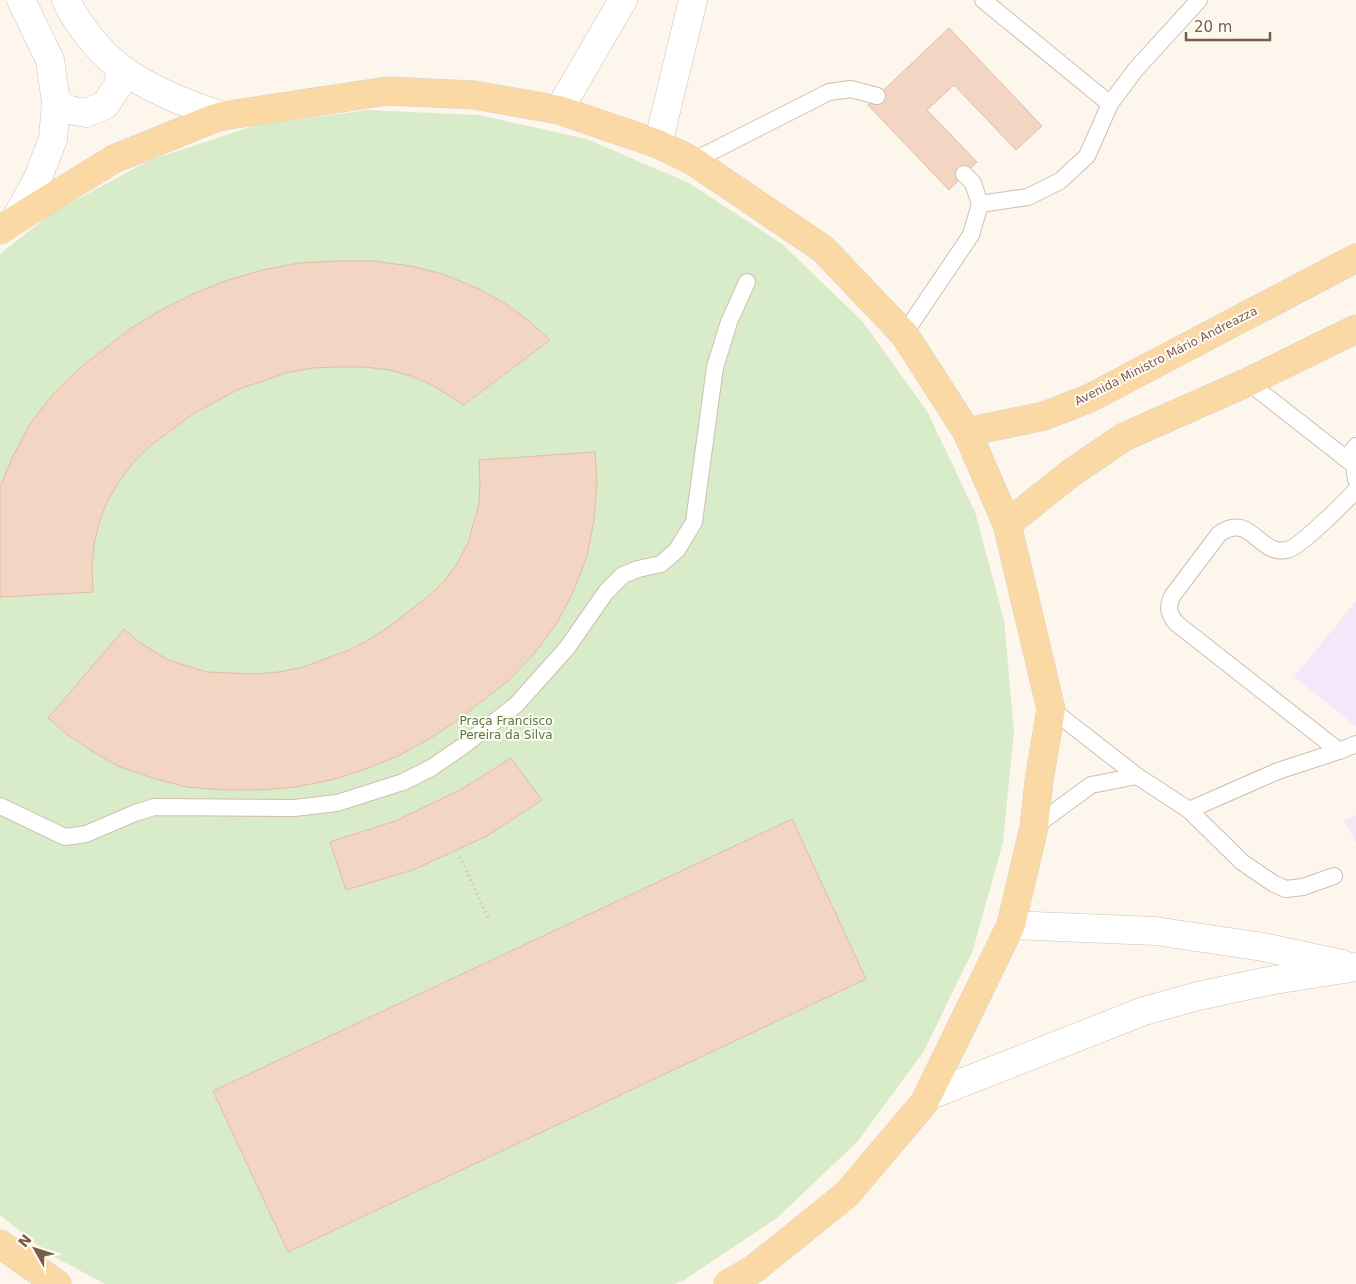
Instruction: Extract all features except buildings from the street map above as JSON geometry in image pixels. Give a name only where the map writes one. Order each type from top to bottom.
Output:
[{"type":"main road","points":[[7,225],[37,180],[54,139],[56,102],[50,60],[21,0]]},
{"type":"main road","points":[[66,0],[92,40],[122,69],[187,104],[223,116]]},
{"type":"main road","points":[[559,110],[623,0]]},
{"type":"main road","points":[[658,144],[693,0]]},
{"type":"main road","points":[[56,102],[69,110],[86,113],[105,105],[118,86],[122,69]]},
{"type":"main road","points":[[7,225],[114,158],[223,116],[387,91],[474,95],[559,110],[658,144],[693,161],[823,249],[904,334],[967,432],[1007,524],[1051,709],[1039,781],[1034,827],[1011,925],[928,1096],[847,1194],[750,1278],[728,1284]]},
{"type":"main road","name":"Avenida Ministro Mário Andreazza","points":[[967,432],[1044,416],[1090,398],[1356,258]]},
{"type":"main road","points":[[1007,524],[1071,473],[1124,437],[1248,382],[1356,329]]},
{"type":"main road","points":[[1011,925],[1155,931],[1263,947],[1356,967]]},
{"type":"main road","points":[[928,1096],[1144,1012],[1198,996],[1268,981],[1356,967]]},
{"type":"main road","points":[[0,1244],[57,1284]]},
{"type":"lane","points":[[983,0],[1110,104]]},
{"type":"lane","points":[[980,204],[1028,197],[1060,181],[1087,156],[1110,104],[1136,69],[1199,0]]},
{"type":"lane","points":[[693,161],[829,92],[851,89],[877,96]]},
{"type":"lane","points":[[904,334],[971,235],[980,204],[973,183],[964,174]]},
{"type":"lane","points":[[0,806],[65,837],[86,834],[154,807],[294,808],[337,804],[403,782],[432,768],[516,705],[567,648],[606,592],[623,575],[638,569],[661,564],[677,550],[694,522],[715,367],[729,322],[747,282]]},
{"type":"lane","points":[[1248,382],[1351,452],[1356,480]]},
{"type":"lane","points":[[1339,751],[1176,624],[1170,615],[1168,604],[1219,534],[1228,528],[1238,527],[1248,531],[1269,547],[1279,551],[1290,550],[1335,512],[1356,490]]},
{"type":"lane","points":[[1051,709],[1137,776],[1189,810],[1242,862],[1274,884],[1286,889],[1303,887],[1334,876]]},
{"type":"lane","points":[[1189,810],[1278,771],[1356,744]]},
{"type":"lane","points":[[1034,827],[1091,785],[1137,776]]},
{"type":"path","points":[[460,857],[488,917]]},
{"type":"shaded area","points":[[1356,601],[1356,726],[1294,677]]},
{"type":"shaded area","points":[[1356,815],[1356,843],[1344,821]]},
{"type":"green space","name":"Praça Francisco Pereira da Silva","points":[[367,110],[478,115],[587,139],[689,183],[782,244],[862,321],[927,411],[975,512],[1004,620],[1014,731],[1003,842],[973,950],[924,1051],[858,1141],[777,1218],[684,1280],[674,1284],[105,1284],[47,1253],[0,1215],[0,254],[52,213],[150,160],[257,125]]}]
